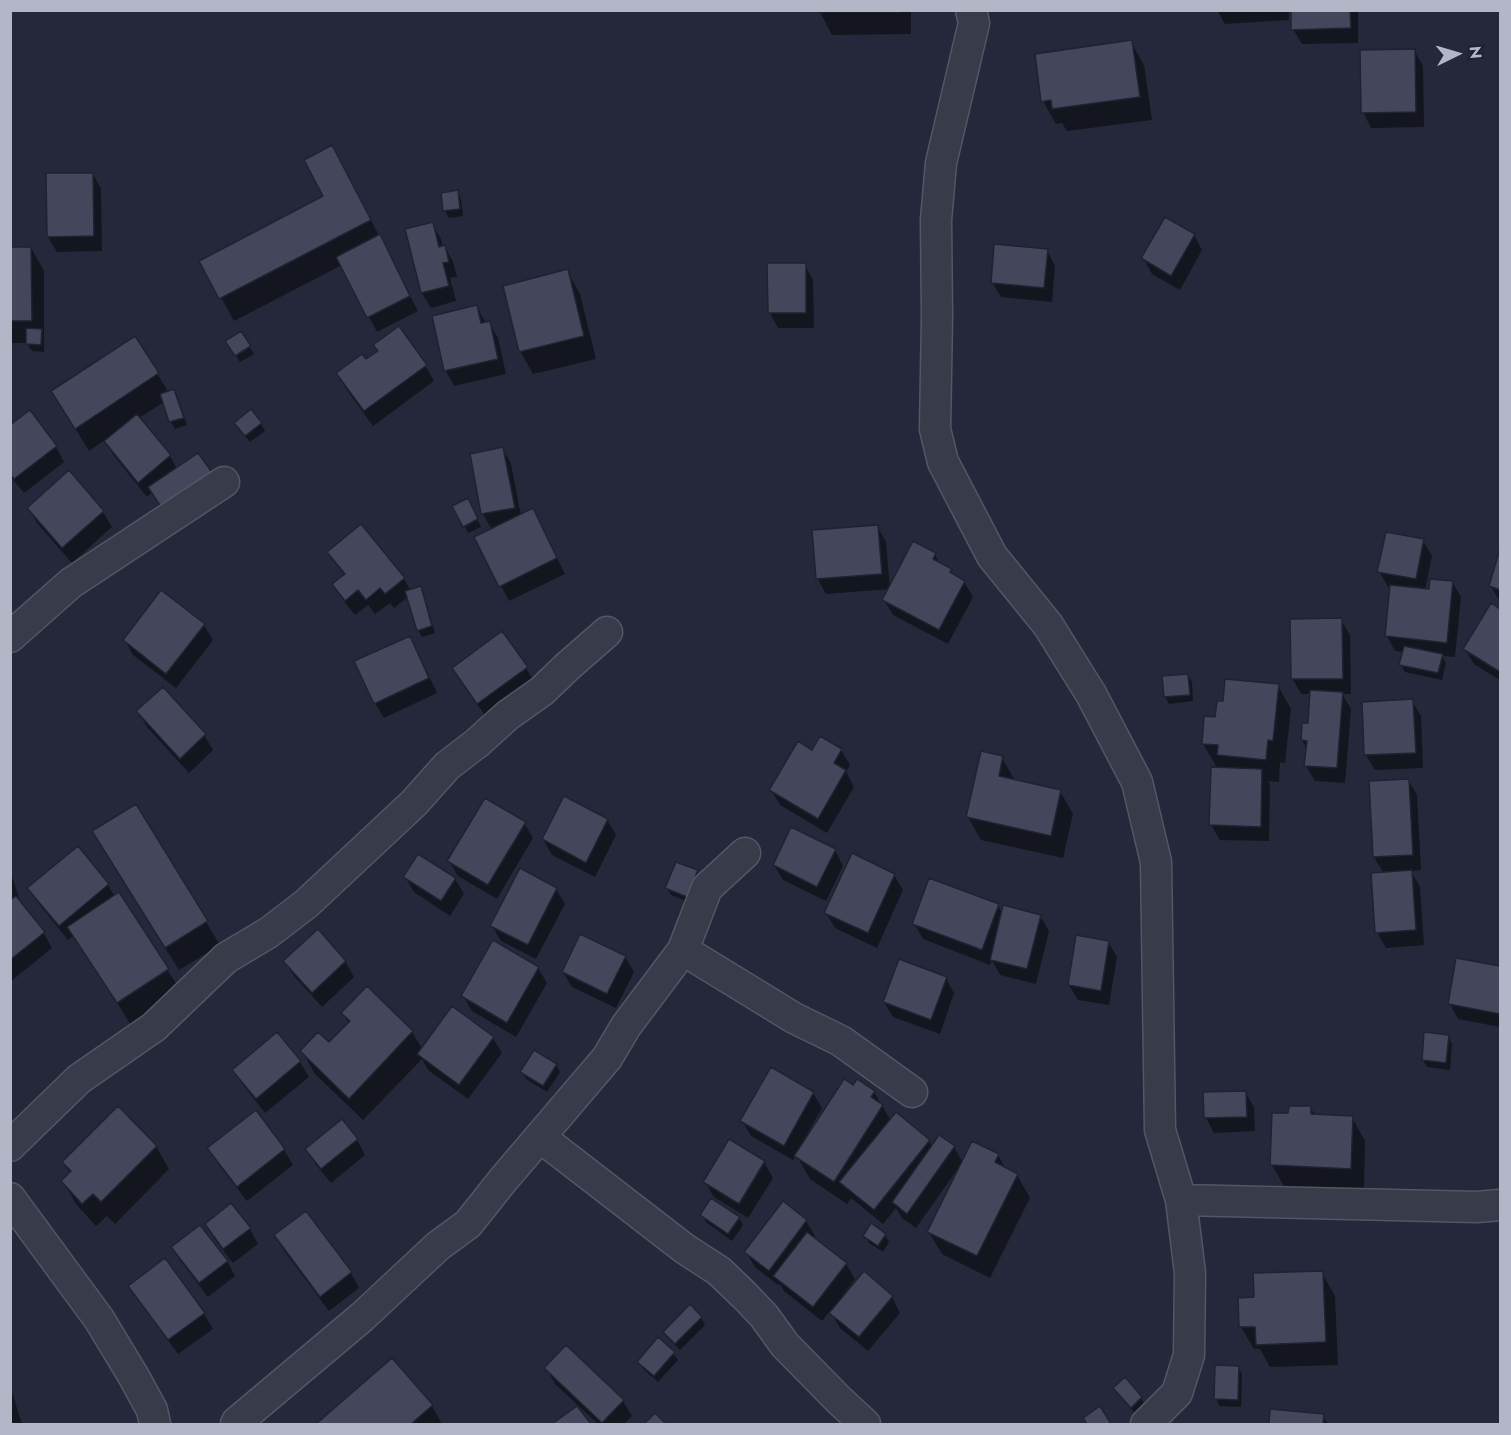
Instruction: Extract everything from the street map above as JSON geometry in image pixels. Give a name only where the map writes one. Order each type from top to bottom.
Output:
[{"type":"street","points":[[971,10],[974,23],[941,163],[937,209],[935,429],[943,462],[992,556],[1048,625],[1090,694],[1137,782],[1156,862],[1160,1130],[1181,1200],[1190,1274],[1189,1355],[1177,1393],[1146,1425]]},
{"type":"street","points":[[10,637],[71,583],[224,482]]},
{"type":"street","points":[[10,1146],[79,1079],[154,1027],[226,958],[268,933],[306,904],[414,803],[447,766],[508,715],[542,691],[607,632]]},
{"type":"street","points":[[236,1425],[362,1317],[438,1246],[468,1224],[607,1058],[626,1026],[683,950],[706,888],[745,853]]},
{"type":"street","points":[[683,950],[795,1018],[841,1041],[912,1092]]},
{"type":"street","points":[[540,1137],[685,1249],[719,1271],[764,1316],[785,1345],[865,1425]]},
{"type":"street","points":[[10,1198],[99,1319],[152,1410],[155,1425]]},
{"type":"street","points":[[1181,1200],[1477,1207],[1500,1205]]},
{"type":"building","points":[[817,10],[899,10],[899,12],[817,12]]},
{"type":"building","points":[[1291,10],[1350,10],[1351,28],[1291,30]]},
{"type":"building","points":[[1132,40],[1140,97],[1052,109],[1051,100],[1041,102],[1035,54]]},
{"type":"building","points":[[1415,49],[1416,112],[1361,113],[1360,50]]},
{"type":"building","points":[[332,145],[371,220],[219,299],[199,261],[323,196],[304,160]]},
{"type":"building","points":[[46,173],[93,173],[94,236],[47,237]]},
{"type":"building","points":[[458,190],[460,209],[443,211],[441,193]]},
{"type":"building","points":[[1165,217],[1195,234],[1171,276],[1141,258]]},
{"type":"building","points":[[433,222],[439,247],[445,245],[449,262],[443,263],[449,286],[421,293],[405,229]]},
{"type":"building","points":[[380,234],[410,296],[367,318],[336,257]]},
{"type":"building","points":[[994,244],[1048,249],[1044,288],[991,283]]},
{"type":"building","points":[[10,247],[31,247],[32,321],[10,321]]},
{"type":"building","points":[[767,263],[806,263],[806,313],[768,313]]},
{"type":"building","points":[[568,269],[584,336],[519,352],[503,286]]},
{"type":"building","points":[[477,305],[481,323],[490,321],[498,359],[444,371],[432,316]]},
{"type":"building","points":[[399,326],[427,365],[364,411],[336,373],[362,354],[366,359],[378,351],[373,345]]},
{"type":"building","points":[[26,328],[42,329],[41,345],[26,344]]},
{"type":"building","points":[[241,331],[251,346],[235,356],[225,341]]},
{"type":"building","points":[[135,336],[159,373],[75,429],[51,391]]},
{"type":"building","points":[[174,389],[184,418],[169,422],[160,394]]},
{"type":"building","points":[[251,409],[262,423],[245,436],[234,423]]},
{"type":"building","points":[[30,410],[57,446],[14,479],[10,474],[10,425]]},
{"type":"building","points":[[137,414],[171,455],[138,483],[104,441]]},
{"type":"building","points":[[503,447],[515,508],[481,514],[470,454]]},
{"type":"building","points":[[198,453],[214,475],[163,510],[148,487]]},
{"type":"building","points":[[69,470],[104,511],[62,548],[27,508]]},
{"type":"building","points":[[468,498],[478,519],[463,527],[452,506]]},
{"type":"building","points":[[533,508],[557,558],[499,587],[474,537]]},
{"type":"building","points":[[361,524],[405,578],[385,594],[380,588],[366,600],[358,590],[345,601],[332,584],[345,574],[327,552]]},
{"type":"building","points":[[878,525],[882,574],[816,579],[812,530]]},
{"type":"building","points":[[1386,532],[1424,539],[1416,579],[1377,572]]},
{"type":"building","points":[[913,541],[936,553],[933,559],[952,569],[950,572],[965,581],[939,630],[882,600]]},
{"type":"building","points":[[1500,549],[1500,590],[1489,586]]},
{"type":"building","points":[[1430,579],[1453,581],[1447,643],[1385,636],[1390,585],[1429,589]]},
{"type":"building","points":[[421,586],[432,626],[417,631],[405,591]]},
{"type":"building","points":[[161,590],[205,624],[166,674],[123,640]]},
{"type":"building","points":[[1491,603],[1500,609],[1500,672],[1463,649]]},
{"type":"building","points":[[1342,618],[1343,679],[1291,679],[1290,619]]},
{"type":"building","points":[[502,631],[528,667],[477,704],[452,668]]},
{"type":"building","points":[[410,636],[429,678],[374,704],[354,661]]},
{"type":"building","points":[[1404,646],[1443,654],[1438,673],[1399,665]]},
{"type":"building","points":[[1188,674],[1190,695],[1164,697],[1162,676]]},
{"type":"building","points":[[1225,679],[1279,684],[1273,741],[1268,740],[1266,760],[1217,755],[1218,745],[1202,744],[1204,716],[1215,717],[1217,701],[1223,701]]},
{"type":"building","points":[[163,687],[206,734],[180,759],[136,711]]},
{"type":"building","points":[[1310,690],[1343,692],[1337,768],[1304,766],[1307,741],[1301,740],[1302,723],[1308,723]]},
{"type":"building","points":[[1413,699],[1416,753],[1364,755],[1362,702]]},
{"type":"building","points":[[820,736],[842,749],[834,763],[846,770],[818,819],[769,790],[798,741],[812,750]]},
{"type":"building","points":[[981,751],[1003,756],[999,776],[1061,790],[1051,836],[966,817]]},
{"type":"building","points":[[1211,767],[1262,769],[1261,827],[1209,825]]},
{"type":"building","points":[[1409,779],[1413,855],[1373,857],[1369,781]]},
{"type":"building","points":[[564,796],[608,819],[586,863],[542,839]]},
{"type":"building","points":[[485,798],[526,822],[488,885],[447,861]]},
{"type":"building","points":[[136,804],[208,921],[165,948],[92,831]]},
{"type":"building","points":[[791,827],[836,849],[817,887],[773,865]]},
{"type":"building","points":[[78,846],[109,884],[59,926],[27,888]]},
{"type":"building","points":[[852,853],[895,874],[868,933],[824,913]]},
{"type":"building","points":[[418,854],[456,878],[441,901],[403,877]]},
{"type":"building","points":[[676,862],[698,870],[687,897],[665,888]]},
{"type":"building","points":[[520,868],[557,888],[528,945],[490,926]]},
{"type":"building","points":[[1412,870],[1416,930],[1375,933],[1371,873]]},
{"type":"building","points":[[929,878],[999,904],[982,950],[912,924]]},
{"type":"building","points":[[119,892],[169,969],[117,1003],[67,927]]},
{"type":"building","points":[[16,896],[45,932],[10,960],[10,900]]},
{"type":"building","points":[[1003,905],[1041,915],[1027,969],[990,960]]},
{"type":"building","points":[[318,929],[346,961],[312,993],[283,961]]},
{"type":"building","points":[[580,934],[626,956],[607,994],[562,972]]},
{"type":"building","points":[[1076,935],[1109,941],[1101,991],[1068,985]]},
{"type":"building","points":[[493,940],[539,967],[507,1023],[461,996]]},
{"type":"building","points":[[1456,958],[1500,966],[1500,1014],[1448,1004]]},
{"type":"building","points":[[899,959],[947,977],[931,1020],[883,1002]]},
{"type":"building","points":[[367,986],[413,1031],[349,1099],[300,1051],[318,1032],[329,1042],[350,1021],[341,1013]]},
{"type":"building","points":[[452,1006],[494,1037],[459,1085],[417,1054]]},
{"type":"building","points":[[277,1032],[301,1061],[256,1099],[232,1070]]},
{"type":"building","points":[[1424,1032],[1449,1035],[1446,1063],[1422,1060]]},
{"type":"building","points":[[534,1050],[557,1064],[543,1086],[520,1072]]},
{"type":"building","points":[[771,1067],[814,1092],[784,1146],[740,1121]]},
{"type":"building","points":[[844,1079],[853,1085],[857,1079],[875,1091],[871,1097],[883,1105],[834,1182],[794,1156]]},
{"type":"building","points":[[1246,1091],[1247,1117],[1204,1118],[1203,1092]]},
{"type":"building","points":[[118,1106],[157,1146],[101,1202],[93,1194],[82,1204],[61,1181],[71,1171],[62,1162]]},
{"type":"building","points":[[1289,1106],[1311,1106],[1311,1114],[1353,1116],[1351,1169],[1270,1165],[1272,1113],[1288,1113]]},
{"type":"building","points":[[256,1110],[285,1149],[237,1187],[207,1148]]},
{"type":"building","points":[[896,1112],[930,1140],[874,1210],[839,1182]]},
{"type":"building","points":[[342,1119],[358,1139],[321,1169],[305,1149]]},
{"type":"building","points":[[939,1135],[955,1146],[907,1214],[892,1202]]},
{"type":"building","points":[[729,1139],[765,1161],[739,1204],[703,1182]]},
{"type":"building","points":[[972,1141],[999,1154],[995,1162],[1018,1174],[977,1256],[927,1232]]},
{"type":"building","points":[[711,1198],[740,1217],[728,1234],[700,1215]]},
{"type":"building","points":[[783,1201],[807,1220],[769,1271],[744,1252]]},
{"type":"building","points":[[231,1203],[251,1228],[223,1249],[205,1224]]},
{"type":"building","points":[[306,1211],[352,1272],[320,1297],[274,1235]]},
{"type":"building","points":[[871,1223],[886,1234],[878,1246],[863,1236]]},
{"type":"building","points":[[200,1225],[228,1261],[199,1283],[171,1247]]},
{"type":"building","points":[[807,1232],[847,1263],[813,1307],[773,1276]]},
{"type":"building","points":[[165,1258],[205,1313],[168,1340],[128,1286]]},
{"type":"building","points":[[864,1271],[893,1296],[859,1337],[829,1313]]},
{"type":"building","points":[[1323,1271],[1326,1342],[1256,1345],[1255,1327],[1239,1327],[1238,1298],[1254,1297],[1253,1273]]},
{"type":"building","points":[[690,1304],[702,1317],[675,1344],[663,1332]]},
{"type":"building","points":[[658,1337],[675,1352],[654,1376],[637,1362]]},
{"type":"building","points":[[566,1345],[624,1400],[602,1423],[544,1368]]},
{"type":"building","points":[[392,1358],[433,1405],[411,1424],[316,1424]]},
{"type":"building","points":[[1215,1365],[1239,1366],[1238,1400],[1214,1399]]},
{"type":"building","points":[[1125,1377],[1142,1397],[1131,1408],[1113,1388]]},
{"type":"building","points":[[577,1406],[591,1424],[552,1424]]},
{"type":"building","points":[[1100,1406],[1111,1424],[1087,1424],[1083,1418]]},
{"type":"building","points":[[1270,1409],[1324,1414],[1323,1424],[1269,1424]]},
{"type":"building","points":[[655,1413],[666,1424],[644,1424]]}]
